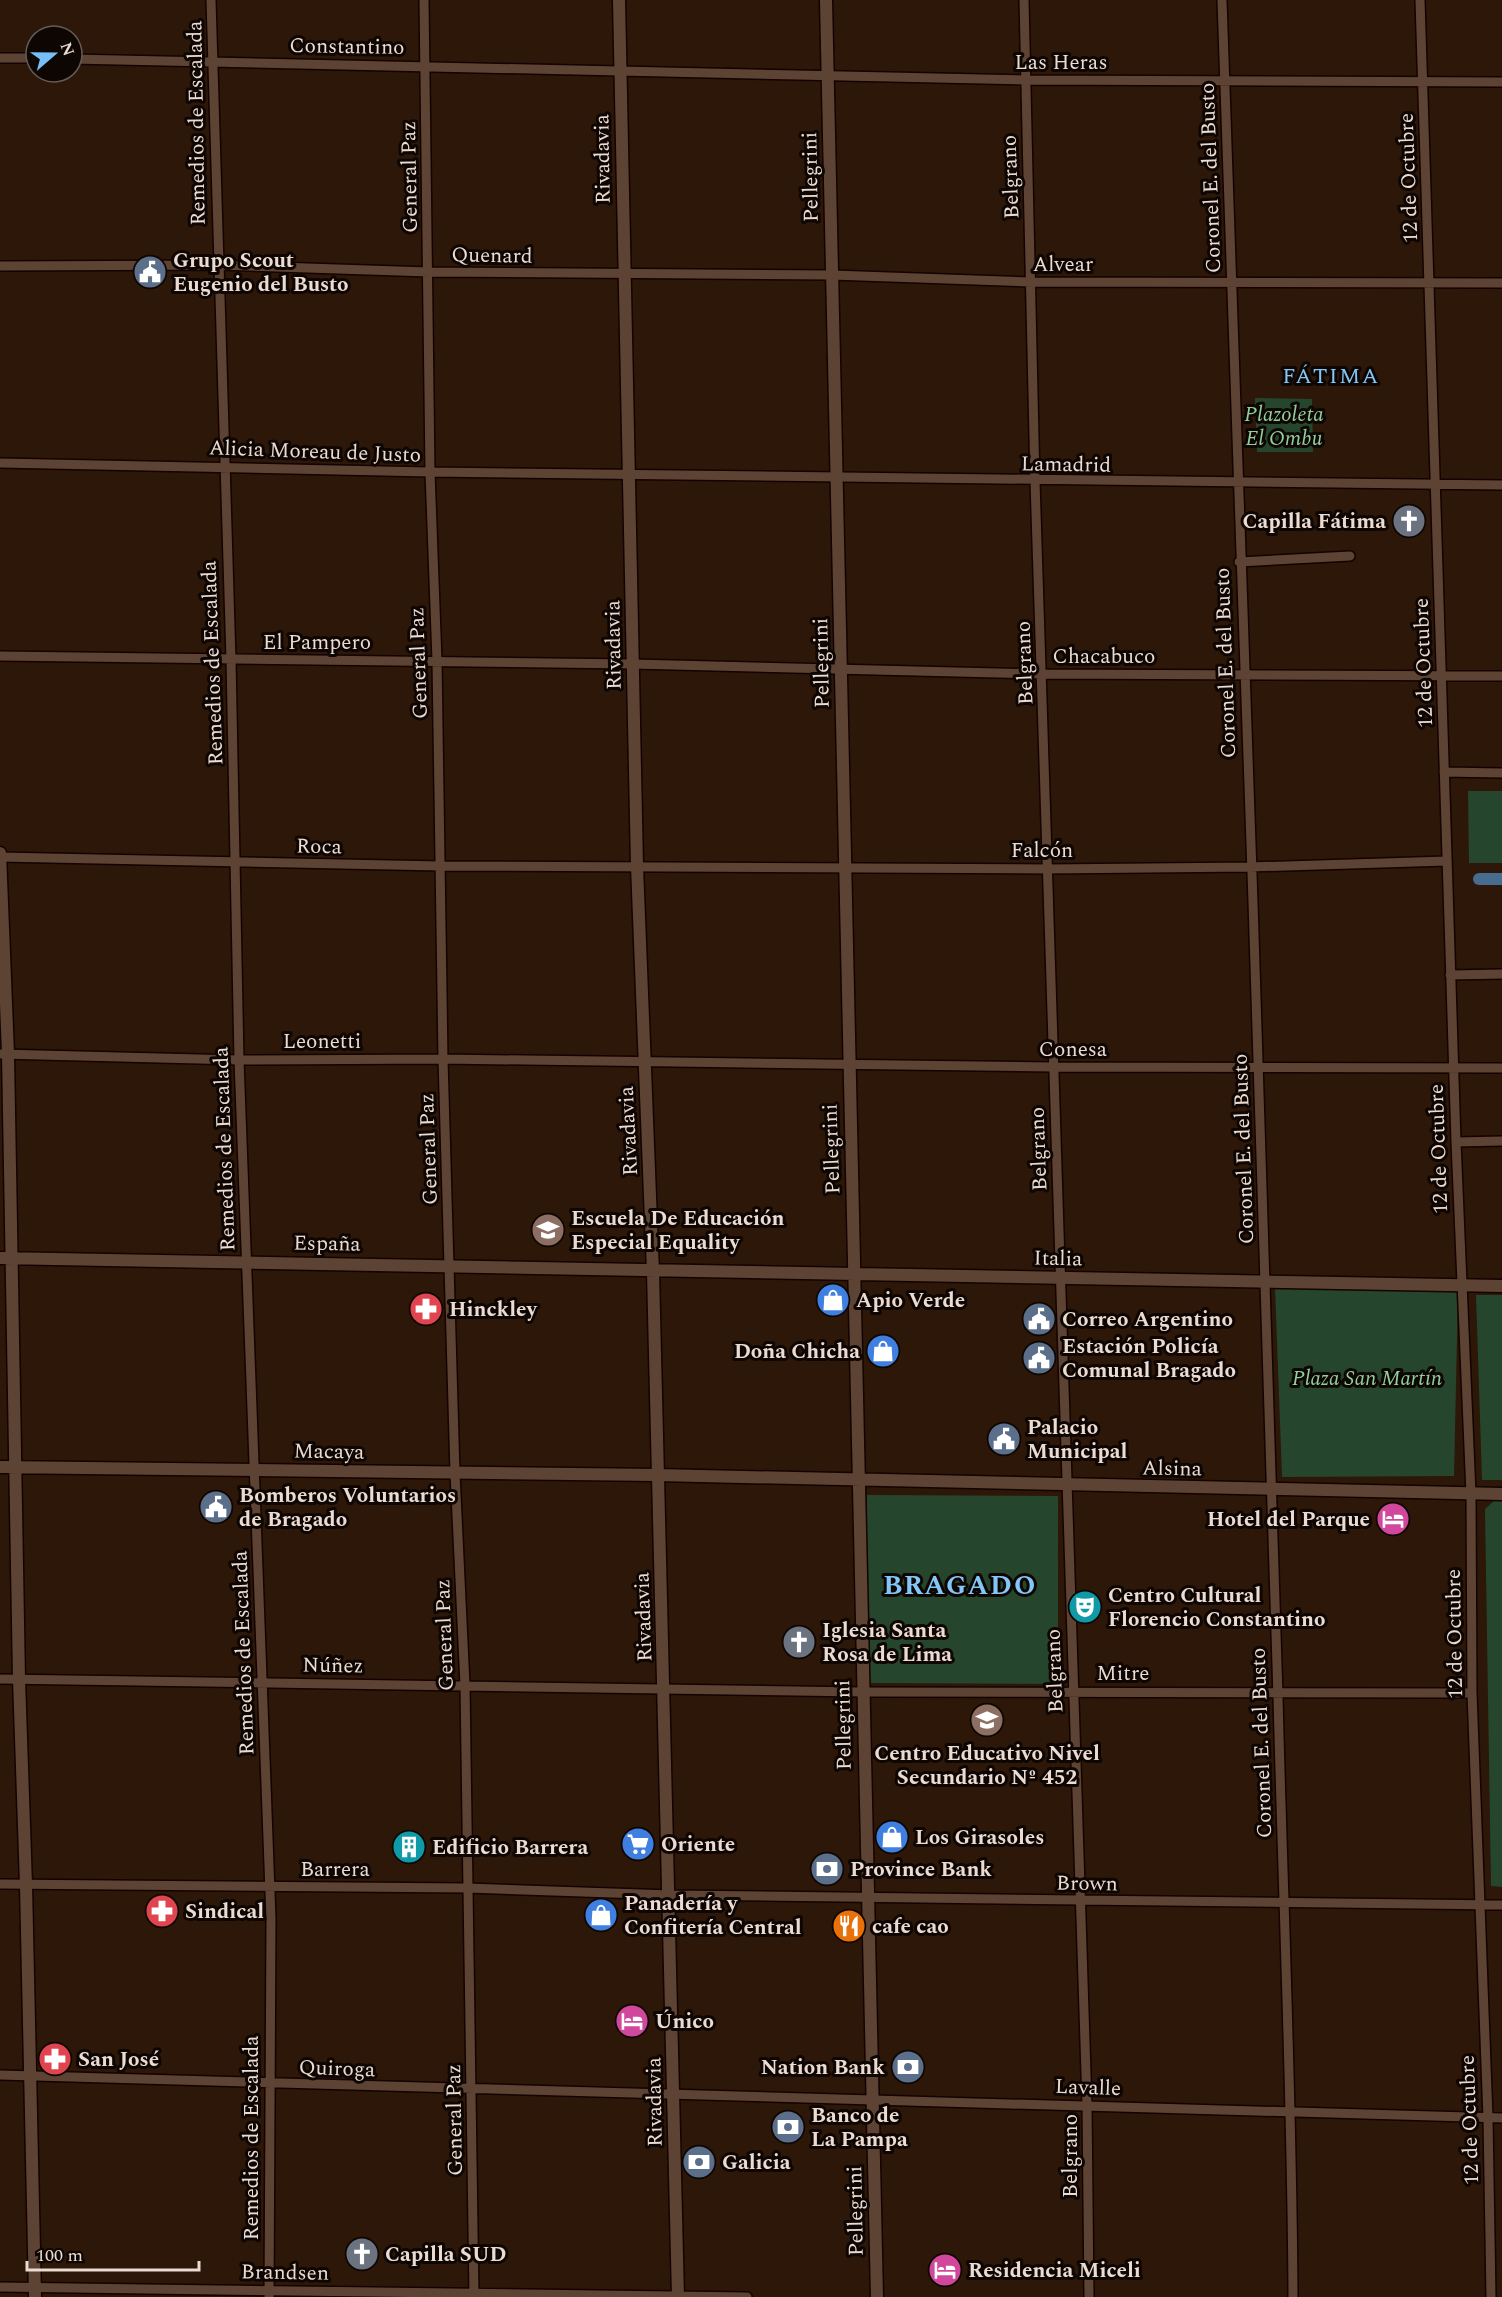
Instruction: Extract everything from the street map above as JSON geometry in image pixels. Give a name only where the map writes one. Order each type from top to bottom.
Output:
[{"type":"main road","name":"Rivadavia","points":[[618,0],[637,866],[654,1272],[678,2296]]},
{"type":"main road","name":"Pellegrini","points":[[826,0],[848,1065],[855,1275],[866,1897],[877,2297]]},
{"type":"main road","points":[[0,855],[6,1258],[16,1467],[19,1679],[35,2292]]},
{"type":"main road","name":"España","points":[[6,1258],[449,1265],[654,1272]]},
{"type":"main road","name":"Italia","points":[[654,1272],[1502,1286]]},
{"type":"main road","name":"Macaya","points":[[0,1467],[657,1475]]},
{"type":"main road","name":"Alsina","points":[[657,1475],[1502,1494]]},
{"type":"street","name":"Remedios de Escalada","points":[[211,0],[231,660],[239,1060],[270,1887],[269,2293]]},
{"type":"street","name":"General Paz","points":[[424,0],[430,472],[441,866],[443,1059],[454,1473],[465,1684],[474,2295]]},
{"type":"street","name":"Belgrano","points":[[1024,0],[1035,481],[1087,2105],[1089,2297]]},
{"type":"street","name":"Coronel E. del Busto","points":[[1222,0],[1232,282],[1236,484],[1273,1489],[1292,2111],[1293,2297]]},
{"type":"street","name":"12 de Octubre","points":[[1420,0],[1453,1068],[1471,1494],[1473,1693],[1488,2118],[1491,2297]]},
{"type":"street","points":[[0,58],[24,58]]},
{"type":"street","name":"Constantino","points":[[84,59],[620,72]]},
{"type":"street","name":"Las Heras","points":[[620,72],[1025,80],[1502,82]]},
{"type":"street","name":"Quenard","points":[[0,266],[218,265],[623,275]]},
{"type":"street","name":"Alvear","points":[[623,275],[832,275],[1031,282],[1502,283]]},
{"type":"street","name":"Alicia Moreau de Justo","points":[[0,463],[629,475]]},
{"type":"street","name":"Lamadrid","points":[[629,475],[837,476],[1236,484],[1502,485]]},
{"type":"street","points":[[1239,562],[1350,556]]},
{"type":"street","name":"El Pampero","points":[[0,656],[633,664]]},
{"type":"street","name":"Chacabuco","points":[[633,664],[1042,674],[1502,676]]},
{"type":"street","points":[[1444,772],[1502,773]]},
{"type":"street","name":"Roca","points":[[0,855],[235,863],[637,866]]},
{"type":"street","name":"Falcón","points":[[637,866],[1048,869],[1250,867],[1447,861]]},
{"type":"street","points":[[1450,975],[1502,974]]},
{"type":"street","name":"Leonetti","points":[[4,1054],[239,1060],[443,1059],[644,1062]]},
{"type":"street","name":"Conesa","points":[[644,1062],[1053,1067],[1502,1068]]},
{"type":"street","points":[[1456,1142],[1502,1141]]},
{"type":"street","name":"Núñez","points":[[0,1679],[465,1684],[664,1689]]},
{"type":"street","name":"Mitre","points":[[664,1689],[862,1692],[1073,1690],[1473,1693]]},
{"type":"street","name":"Barrera","points":[[0,1884],[467,1888],[670,1895]]},
{"type":"street","name":"Brown","points":[[670,1895],[1502,1905]]},
{"type":"street","name":"Quiroga","points":[[0,2075],[674,2096]]},
{"type":"street","name":"Lavalle","points":[[674,2096],[872,2098],[1502,2118]]},
{"type":"street","name":"Brandsen","points":[[0,2287],[35,2292],[747,2297]]},
{"type":"green space","name":"Plazoleta El Ombu","points":[[1255,398],[1312,399],[1313,452],[1257,452]]},
{"type":"green space","points":[[1468,791],[1502,791],[1502,863],[1469,863]]},
{"type":"green space","name":"Plaza San Martín","points":[[1275,1287],[1458,1291],[1454,1476],[1282,1477]]},
{"type":"green space","points":[[1476,1295],[1502,1295],[1502,1480],[1482,1480]]},
{"type":"green space","points":[[867,1495],[1058,1496],[1058,1684],[867,1683]]},
{"type":"green space","points":[[1496,1499],[1502,1499],[1502,1887],[1491,1886],[1485,1509]]},
{"type":"waterway","points":[[1479,879],[1502,879]]},
{"type":"place","name":"Grupo Scout Eugenio del Busto","points":[[150,272]]},
{"type":"place","name":"Capilla Fátima","points":[[1409,521]]},
{"type":"place","name":"Escuela De Educación Especial Equality","points":[[548,1230]]},
{"type":"place","name":"Apio Verde","points":[[833,1300]]},
{"type":"place","name":"Hinckley","points":[[426,1309]]},
{"type":"place","name":"Correo Argentino","points":[[1039,1319]]},
{"type":"place","name":"Doña Chicha","points":[[883,1351]]},
{"type":"place","name":"Estación Policía Comunal Bragado","points":[[1039,1358]]},
{"type":"place","name":"Palacio Municipal","points":[[1004,1439]]},
{"type":"place","name":"Bomberos Voluntarios de Bragado","points":[[216,1507]]},
{"type":"place","name":"Hotel del Parque","points":[[1393,1519]]},
{"type":"place","name":"Centro Cultural Florencio Constantino","points":[[1085,1607]]},
{"type":"place","name":"Iglesia Santa Rosa de Lima","points":[[799,1642]]},
{"type":"place","name":"Centro Educativo Nivel Secundario Nº 452","points":[[987,1720]]},
{"type":"place","name":"Los Girasoles","points":[[892,1837]]},
{"type":"place","name":"Oriente","points":[[638,1844]]},
{"type":"place","name":"Edificio Barrera","points":[[409,1847]]},
{"type":"place","name":"Province Bank","points":[[827,1869]]},
{"type":"place","name":"Sindical","points":[[162,1911]]},
{"type":"place","name":"Panadería y Confitería Central","points":[[601,1915]]},
{"type":"place","name":"cafe cao","points":[[849,1926]]},
{"type":"place","name":"Único","points":[[632,2021]]},
{"type":"place","name":"San José","points":[[55,2059]]},
{"type":"place","name":"Nation Bank","points":[[908,2067]]},
{"type":"place","name":"Banco de La Pampa","points":[[788,2127]]},
{"type":"place","name":"Galicia","points":[[699,2162]]},
{"type":"place","name":"Capilla SUD","points":[[362,2254]]},
{"type":"place","name":"Residencia Miceli","points":[[945,2270]]},
{"type":"district","name":"FÁTIMA","points":[[1331,375]]},
{"type":"district","name":"BRAGADO","points":[[960,1585]]}]
